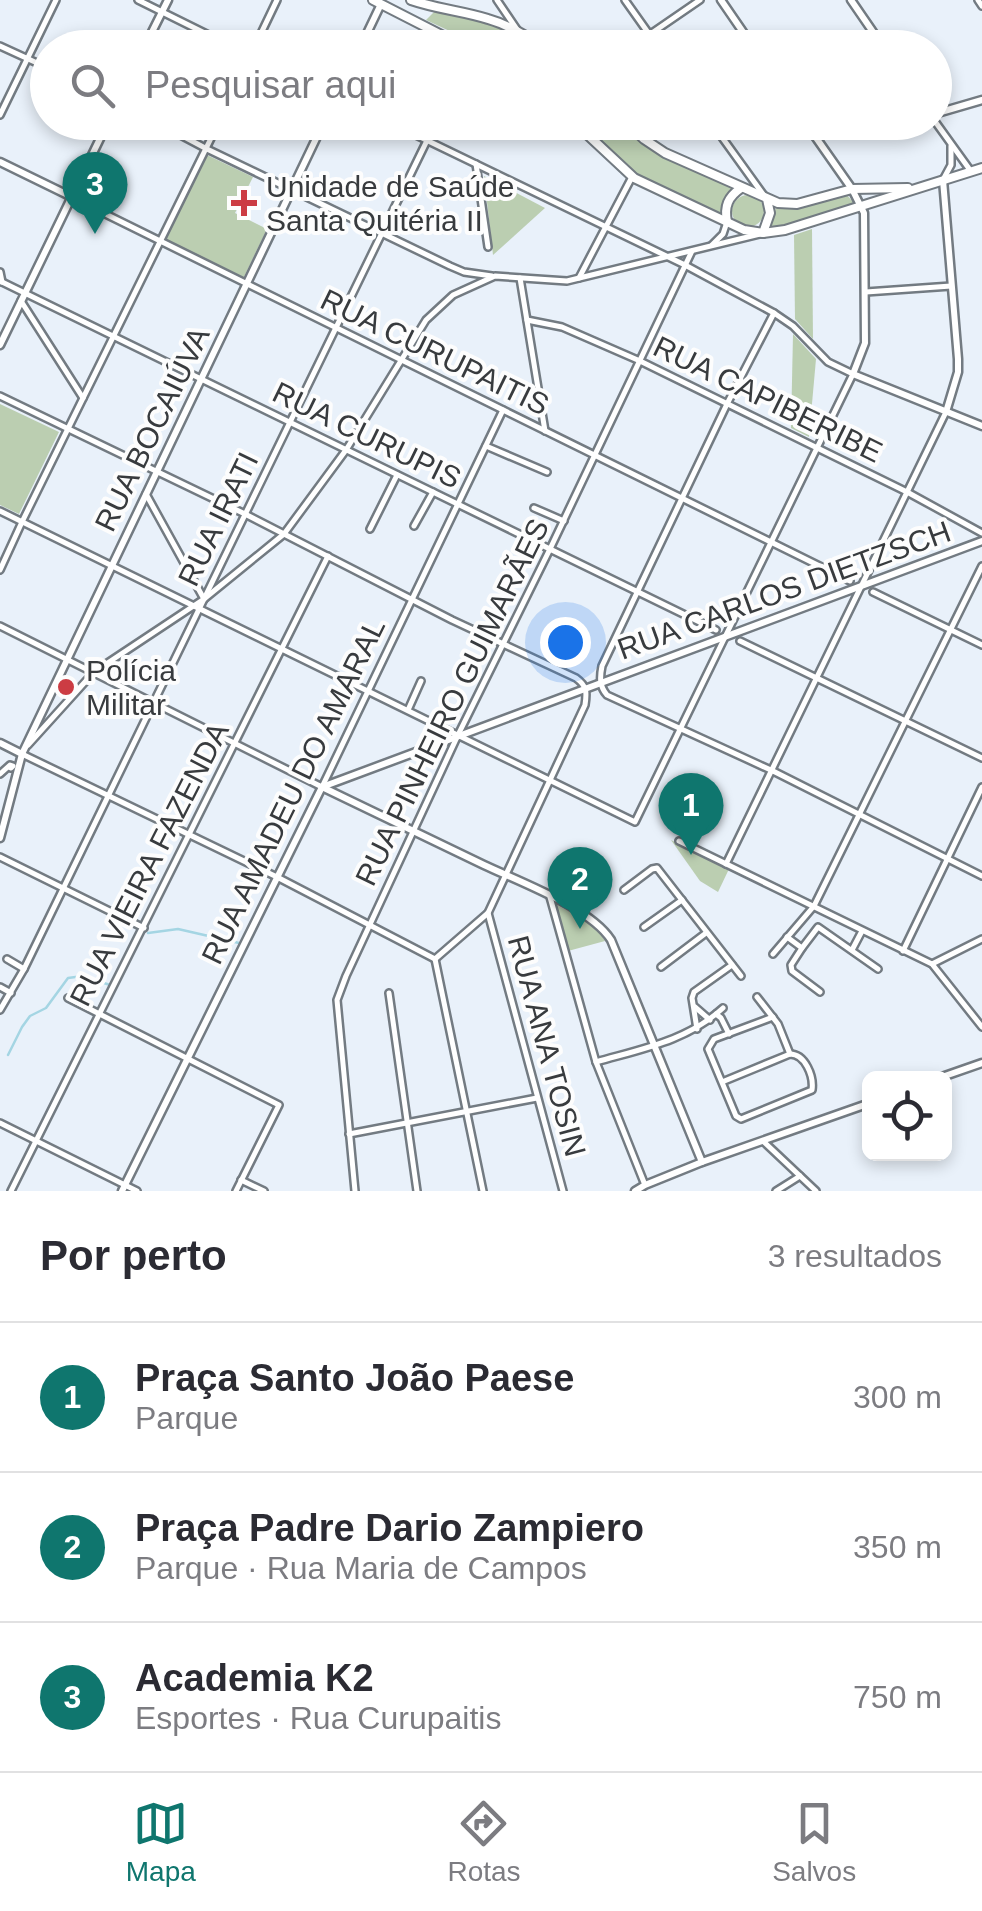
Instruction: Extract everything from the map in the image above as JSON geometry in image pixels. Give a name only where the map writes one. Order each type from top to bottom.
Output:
[{"type":"main road","points":[[411,0],[431,12]]},
{"type":"main road","points":[[377,2],[411,19],[431,12]]},
{"type":"main road","points":[[411,19],[431,12],[485,18],[515,30]]},
{"type":"main road","points":[[593,140],[632,176],[744,230],[763,233],[785,230],[982,168]]},
{"type":"main road","points":[[646,140],[778,203],[797,204],[852,189],[916,188]]},
{"type":"main road","points":[[727,222],[726,204],[741,188]]},
{"type":"main road","points":[[763,233],[770,213],[767,199]]},
{"type":"street","points":[[42,30],[56,0]]},
{"type":"street","points":[[138,0],[199,30]]},
{"type":"street","points":[[153,30],[168,0]]},
{"type":"street","points":[[263,30],[277,0]]},
{"type":"street","points":[[497,0],[517,30]]},
{"type":"street","points":[[625,0],[647,30]]},
{"type":"street","points":[[656,30],[700,0]]},
{"type":"street","points":[[722,0],[742,30]]},
{"type":"street","points":[[851,0],[872,30]]},
{"type":"street","points":[[367,30],[377,2]]},
{"type":"street","points":[[0,46],[28,58]]},
{"type":"street","points":[[0,114],[30,54]]},
{"type":"street","points":[[952,111],[982,100]]},
{"type":"street","points":[[0,344],[99,140]]},
{"type":"street","points":[[189,140],[464,272],[567,281],[763,233]]},
{"type":"street","points":[[0,570],[210,140]]},
{"type":"street","name":"RUA BOCAIÚVA","points":[[0,838],[23,752],[316,140]]},
{"type":"street","points":[[723,140],[767,199]]},
{"type":"street","points":[[0,511],[634,822],[818,448],[865,343],[864,213],[818,140]]},
{"type":"street","points":[[949,140],[971,172]]},
{"type":"street","points":[[427,141],[668,257],[774,313],[793,326],[828,362],[982,426]]},
{"type":"street","name":"RUA IRATI","points":[[0,1010],[24,969],[196,607],[204,599],[427,141]]},
{"type":"street","points":[[726,864],[946,412],[958,372],[943,180],[950,165],[951,143]]},
{"type":"street","name":"RUA CURUPAITIS","points":[[0,162],[850,582]]},
{"type":"street","points":[[476,164],[488,247]]},
{"type":"street","points":[[741,188],[746,179],[744,170]]},
{"type":"street","points":[[578,278],[632,176]]},
{"type":"street","points":[[709,246],[723,234],[727,222]]},
{"type":"street","name":"RUA PINHEIRO GUIMARÃES","points":[[355,1191],[337,1000],[458,735],[692,252]]},
{"type":"street","points":[[0,272],[1,282]]},
{"type":"street","points":[[146,494],[204,599],[284,534],[346,450],[400,360],[439,305],[453,294],[495,276]]},
{"type":"street","points":[[520,278],[545,431]]},
{"type":"street","name":"RUA CURUPIS","points":[[1,282],[23,298],[114,336],[716,630]]},
{"type":"street","points":[[866,292],[950,286]]},
{"type":"street","points":[[23,298],[83,398]]},
{"type":"street","points":[[774,313],[602,666],[600,682],[606,695],[773,770],[982,876]]},
{"type":"street","name":"RUA CAPIBERIBE","points":[[527,320],[562,327],[640,361],[907,492],[982,534]]},
{"type":"street","points":[[0,396],[576,678],[586,688],[585,705],[488,913],[434,959]]},
{"type":"street","name":"RUA AMADEU DO AMARAL","points":[[123,1188],[504,410]]},
{"type":"street","points":[[486,446],[547,472]]},
{"type":"street","points":[[370,530],[397,474]]},
{"type":"street","points":[[414,526],[433,492]]},
{"type":"street","points":[[534,508],[564,521]]},
{"type":"street","name":"RUA CARLOS DIETZSCH","points":[[322,787],[982,541]]},
{"type":"street","name":"RUA VIEIRA FAZENDA","points":[[11,1191],[328,556]]},
{"type":"street","points":[[772,954],[814,906],[982,566]]},
{"type":"street","points":[[873,592],[982,645]]},
{"type":"street","points":[[23,752],[94,672],[196,607]]},
{"type":"street","points":[[0,626],[594,921],[605,931],[702,1162]]},
{"type":"street","points":[[740,641],[982,758]]},
{"type":"street","points":[[408,710],[421,681]]},
{"type":"street","points":[[0,743],[276,877],[434,959],[484,1191]]},
{"type":"street","points":[[0,774],[9,766]]},
{"type":"street","points":[[903,950],[982,788]]},
{"type":"street","points":[[679,841],[932,964],[982,1027]]},
{"type":"street","points":[[0,857],[144,928]]},
{"type":"street","points":[[624,890],[657,868],[741,976]]},
{"type":"street","points":[[550,897],[596,1062],[645,1184]]},
{"type":"street","points":[[644,927],[682,900]]},
{"type":"street","name":"RUA ANA TOSIN","points":[[488,913],[563,1191]]},
{"type":"street","points":[[820,992],[792,971],[791,965],[818,927],[878,968]]},
{"type":"street","points":[[852,950],[862,930]]},
{"type":"street","points":[[660,967],[707,932]]},
{"type":"street","points":[[787,937],[802,948]]},
{"type":"street","points":[[932,964],[982,939]]},
{"type":"street","points":[[7,960],[24,969]]},
{"type":"street","points":[[696,1028],[694,992],[732,964]]},
{"type":"street","points":[[0,986],[11,994]]},
{"type":"street","points":[[390,993],[417,1191]]},
{"type":"street","points":[[68,998],[279,1105],[236,1191]]},
{"type":"street","points":[[757,998],[782,1030],[790,1054]]},
{"type":"street","points":[[695,1007],[710,1020]]},
{"type":"street","points":[[596,1062],[678,1038],[723,1008]]},
{"type":"street","points":[[716,1014],[730,1034]]},
{"type":"street","points":[[722,1082],[790,1054],[802,1056],[813,1082],[812,1090],[741,1119],[736,1116],[708,1049],[714,1039],[773,1018]]},
{"type":"street","points":[[952,1074],[982,1064]]},
{"type":"street","points":[[350,1134],[537,1098]]},
{"type":"street","points":[[635,1191],[702,1162],[862,1106]]},
{"type":"street","points":[[0,1123],[123,1188],[137,1191]]},
{"type":"street","points":[[763,1141],[816,1191]]},
{"type":"street","points":[[776,1191],[800,1176]]},
{"type":"street","points":[[242,1180],[264,1191]]},
{"type":"green space","points":[[435,11],[508,30],[447,30],[426,20]]},
{"type":"green space","points":[[596,140],[642,140],[734,189],[725,201],[723,216],[637,177]]},
{"type":"green space","points":[[207,155],[253,177],[235,213],[267,229],[243,279],[165,241]]},
{"type":"green space","points":[[484,176],[545,208],[493,255]]},
{"type":"green space","points":[[748,195],[760,199],[764,211],[760,223],[748,227],[736,223],[732,211],[736,199]]},
{"type":"green space","points":[[847,195],[853,202],[851,206],[771,228],[776,207],[792,208]]},
{"type":"green space","points":[[812,229],[813,339],[795,319],[794,235]]},
{"type":"green space","points":[[793,334],[816,359],[809,437],[791,428]]},
{"type":"green space","points":[[0,404],[59,432],[19,514],[0,505]]},
{"type":"green space","points":[[671,840],[729,869],[718,892],[700,881]]},
{"type":"green space","points":[[555,904],[590,924],[605,941],[568,951]]},
{"type":"waterway","points":[[148,933],[178,929],[239,943]]},
{"type":"waterway","points":[[8,1055],[30,1016],[46,1008],[68,978],[83,976],[110,985]]},
{"type":"place","name":"Unidade de Saúde Santa Quitéria II","points":[[244,203]]},
{"type":"place","name":"Academia K2","points":[[95,234]]},
{"type":"place","name":"Polícia Militar","points":[[66,687]]},
{"type":"place","name":"Praça Santo João Paese","points":[[691,855]]},
{"type":"place","name":"Praça Padre Dario Zampiero","points":[[580,929]]}]
